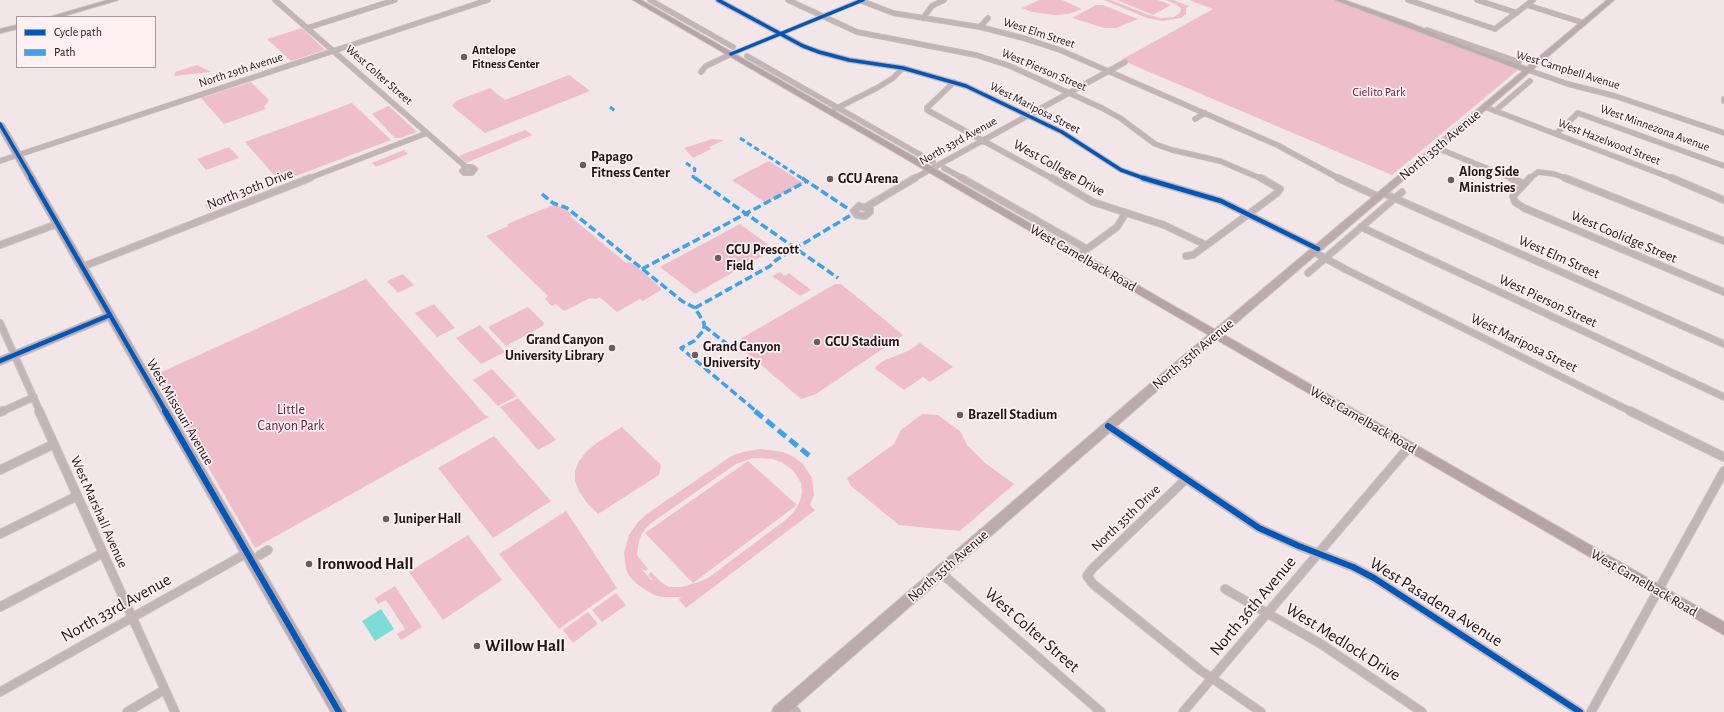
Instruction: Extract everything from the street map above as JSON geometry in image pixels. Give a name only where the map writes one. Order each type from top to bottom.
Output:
[{"type":"main road","name":"West Camelback Road","points":[[636,0],[732,51],[834,110],[878,139],[932,166],[1083,252],[1215,335],[1724,629]]},
{"type":"main road","points":[[732,51],[781,34],[861,0]]},
{"type":"main road","name":"West Campbell Avenue","points":[[1338,0],[1408,24],[1467,48],[1528,70]]},
{"type":"main road","name":"North 35th Avenue","points":[[788,709],[941,572],[1108,426],[1611,0]]},
{"type":"main road","points":[[57,16],[110,1]]},
{"type":"main road","points":[[0,31],[16,27]]},
{"type":"main road","name":"West Missouri Avenue","points":[[0,124],[339,712]]},
{"type":"main road","points":[[0,361],[14,353],[109,313]]},
{"type":"main road","points":[[0,356],[14,353]]},
{"type":"street","name":"West Colter Street","points":[[275,0],[466,168]]},
{"type":"street","points":[[307,28],[395,0]]},
{"type":"street","name":"North 29th Avenue","points":[[0,161],[488,0]]},
{"type":"street","name":"West Camelback Road","points":[[650,0],[680,17],[732,51]]},
{"type":"street","name":"West Mariposa Street","points":[[718,0],[810,49],[840,61],[903,68],[954,82],[984,94],[1072,138],[1121,170],[1150,181],[1194,192],[1221,201],[1249,214],[1316,250],[1325,258],[1345,269],[1724,457]]},
{"type":"street","name":"West Pierson Street","points":[[788,0],[847,28],[870,35],[929,45],[982,57],[1010,66],[1070,92],[1120,118],[1155,144],[1172,150],[1203,156],[1237,167],[1280,189],[1277,193],[1249,214]]},
{"type":"street","name":"West Elm Street","points":[[861,0],[893,13],[980,27],[1023,38],[1053,48],[1288,150],[1341,180],[1381,195],[1395,198],[1724,344]]},
{"type":"street","points":[[923,18],[932,6],[944,0]]},
{"type":"street","points":[[1408,0],[1495,29],[1533,0]]},
{"type":"street","points":[[1477,0],[1517,13]]},
{"type":"street","points":[[1527,5],[1584,23]]},
{"type":"street","points":[[672,20],[680,17]]},
{"type":"street","points":[[980,27],[988,18]]},
{"type":"street","name":"West Campbell Avenue","points":[[1408,24],[1519,62]]},
{"type":"street","points":[[701,72],[706,66],[732,51]]},
{"type":"street","name":"West Camelback Road","points":[[747,56],[782,80]]},
{"type":"street","name":"North 33rd Avenue","points":[[866,207],[932,166],[984,140],[1125,62]]},
{"type":"street","points":[[834,110],[893,78],[903,68]]},
{"type":"street","name":"West Campbell Avenue","points":[[1528,70],[1568,84],[1621,98],[1724,133]]},
{"type":"street","points":[[1495,111],[1530,81]]},
{"type":"street","name":"West College Drive","points":[[954,82],[927,110],[984,140],[1083,197],[1125,214],[1169,227],[1206,245]]},
{"type":"street","name":"West Hazelwood Street","points":[[1485,107],[1658,173],[1724,200]]},
{"type":"street","name":"West Camelback Road","points":[[834,110],[886,135],[932,166]]},
{"type":"street","points":[[1195,119],[1205,113]]},
{"type":"street","name":"West Minnezona Avenue","points":[[1556,134],[1578,113],[1724,166]]},
{"type":"street","name":"North 30th Drive","points":[[82,267],[427,133]]},
{"type":"street","points":[[878,139],[886,135]]},
{"type":"street","points":[[1437,148],[1524,184],[1538,172],[1554,174],[1724,241]]},
{"type":"street","name":"West Camelback Road","points":[[944,168],[1006,209]]},
{"type":"street","name":"West Coolidge Street","points":[[1524,184],[1513,196],[1515,202],[1524,208],[1724,292]]},
{"type":"street","name":"North 35th Avenue","points":[[1308,272],[1402,192]]},
{"type":"street","points":[[1083,252],[1117,227],[1125,214]]},
{"type":"street","points":[[1186,256],[1194,255],[1249,214]]},
{"type":"street","points":[[0,245],[57,224]]},
{"type":"street","name":"West Pierson Street","points":[[1361,227],[1724,397]]},
{"type":"street","name":"West Marshall Avenue","points":[[0,323],[174,712]]},
{"type":"street","points":[[0,412],[34,397]]},
{"type":"street","name":"West Pasadena Avenue","points":[[1108,426],[1260,528],[1286,541],[1353,567],[1394,589],[1580,712]]},
{"type":"street","points":[[0,470],[54,444]]},
{"type":"street","name":"North 36th Avenue","points":[[1183,712],[1409,447]]},
{"type":"street","points":[[1591,712],[1724,471]]},
{"type":"street","name":"North 35th Drive","points":[[1186,479],[1092,569],[1087,576],[1093,584],[1212,679]]},
{"type":"street","points":[[0,534],[77,496]]},
{"type":"street","points":[[260,555],[268,550]]},
{"type":"street","points":[[0,606],[103,553]]},
{"type":"street","name":"North 33rd Avenue","points":[[0,692],[247,553]]},
{"type":"street","name":"West Colter Street","points":[[941,572],[1101,712]]},
{"type":"street","name":"West Medlock Drive","points":[[1225,590],[1268,613],[1344,659],[1422,712]]},
{"type":"street","points":[[1212,679],[1261,712]]},
{"type":"street","points":[[127,712],[164,690]]},
{"type":"green space","points":[[1039,0],[1062,0],[1082,9],[1069,14],[1054,15],[1032,12],[1022,8]]},
{"type":"green space","points":[[1104,0],[1111,0],[1146,14],[1161,18],[1174,17],[1180,13],[1181,9],[1177,5],[1166,0],[1173,0],[1189,6],[1186,8],[1186,14],[1181,18],[1162,21],[1147,18]]},
{"type":"green space","points":[[1117,0],[1158,0],[1171,5],[1153,15]]},
{"type":"green space","name":"Cielito Park","points":[[1189,0],[1333,0],[1406,26],[1518,70],[1392,175],[1121,60],[1213,9]]},
{"type":"green space","points":[[1096,5],[1103,5],[1138,19],[1116,28],[1104,28],[1072,18]]},
{"type":"green space","points":[[302,28],[325,50],[291,61],[267,39]]},
{"type":"green space","points":[[197,65],[211,72],[174,76],[175,72]]},
{"type":"green space","points":[[569,75],[590,91],[485,133],[452,106],[456,101],[490,88],[505,100]]},
{"type":"green space","points":[[251,82],[269,100],[264,107],[266,109],[224,124],[201,98]]},
{"type":"green space","points":[[352,103],[391,140],[280,182],[245,142]]},
{"type":"green space","points":[[388,106],[417,132],[400,138],[395,138],[372,114]]},
{"type":"green space","points":[[525,130],[532,135],[466,163],[459,156]]},
{"type":"green space","points":[[712,139],[724,140],[709,147],[711,149],[693,158],[684,148]]},
{"type":"green space","points":[[229,147],[239,158],[206,170],[197,159]]},
{"type":"green space","points":[[404,150],[408,154],[376,167],[372,163]]},
{"type":"green space","points":[[769,161],[803,183],[766,203],[732,180]]},
{"type":"green space","points":[[259,184],[264,189],[239,199],[234,193]]},
{"type":"green space","points":[[230,195],[235,201],[209,211],[205,205]]},
{"type":"green space","points":[[553,205],[565,208],[571,214],[571,217],[626,263],[630,262],[638,268],[661,288],[661,290],[643,301],[640,299],[617,312],[599,297],[596,299],[590,298],[564,311],[556,304],[552,306],[545,299],[548,296],[486,236],[508,226],[507,224]]},
{"type":"green space","name":"GCU Prescott Field","points":[[740,224],[774,249],[695,294],[660,267]]},
{"type":"green space","points":[[780,272],[785,276],[789,273],[811,290],[800,296],[772,276]]},
{"type":"green space","points":[[403,274],[414,285],[398,293],[387,281]]},
{"type":"green space","name":"Little Canyon Park","points":[[366,279],[485,415],[489,417],[255,548],[155,375]]},
{"type":"green space","name":"GCU Stadium","points":[[835,284],[841,284],[903,335],[816,394],[801,399],[740,347],[742,338]]},
{"type":"green space","points":[[434,304],[455,328],[437,337],[415,313]]},
{"type":"green space","points":[[528,307],[544,323],[543,326],[506,346],[488,327]]},
{"type":"green space","points":[[480,325],[505,352],[481,364],[456,338]]},
{"type":"green space","points":[[920,343],[953,367],[930,382],[923,377],[904,390],[874,368],[883,361],[908,351]]},
{"type":"green space","points":[[492,369],[517,396],[498,406],[473,380]]},
{"type":"green space","points":[[518,398],[556,440],[538,450],[500,407]]},
{"type":"green space","points":[[922,414],[938,415],[961,432],[967,445],[985,463],[1014,484],[960,531],[899,525],[851,486],[847,478],[894,444],[901,430]]},
{"type":"green space","points":[[622,427],[661,465],[659,475],[598,514],[587,503],[579,491],[575,481],[575,471],[579,461],[586,452],[598,442]]},
{"type":"green space","points":[[494,436],[551,501],[493,538],[438,468]]},
{"type":"green space","points":[[760,449],[783,452],[794,457],[803,464],[812,478],[814,495],[810,505],[815,510],[686,608],[679,600],[681,597],[662,597],[654,595],[638,585],[629,576],[626,569],[624,553],[629,535],[638,522],[648,513],[733,455]],"holes":[[[753,458],[773,459],[781,462],[793,470],[801,483],[802,492],[800,501],[796,509],[788,518],[708,578],[681,587],[669,587],[662,583],[651,572],[648,575],[653,580],[651,580],[641,568],[645,571],[648,569],[637,555],[642,533],[650,524],[736,464]]]},
{"type":"green space","points":[[748,461],[797,505],[693,583],[645,533]]},
{"type":"green space","points":[[566,511],[617,588],[559,629],[499,554]]},
{"type":"green space","points":[[468,535],[502,580],[443,620],[409,572]]},
{"type":"green space","points":[[395,586],[422,627],[401,640],[397,634],[405,629],[386,600],[378,604],[375,598]]},
{"type":"green space","points":[[616,593],[626,605],[602,622],[592,610]]},
{"type":"green space","points":[[588,612],[598,624],[573,643],[563,630]]},
{"type":"water","points":[[381,609],[394,629],[375,641],[362,621]]},
{"type":"marked path","points":[[610,107],[615,111]]},
{"type":"marked path","points":[[740,138],[850,210]]},
{"type":"marked path","points":[[686,163],[695,169],[693,177],[838,278]]},
{"type":"marked path","points":[[642,269],[807,181]]},
{"type":"marked path","points":[[542,194],[553,203],[567,208],[682,301],[695,308],[704,323],[704,330],[694,341],[681,348],[812,458]]},
{"type":"marked path","points":[[695,308],[770,266],[776,260],[851,215]]},
{"type":"marked path","points":[[704,326],[727,344]]},
{"type":"cycle path","points":[[718,0],[803,46],[819,52],[849,60],[903,68],[966,86],[1062,132],[1121,170],[1150,181],[1194,192],[1221,201],[1318,249]]},
{"type":"cycle path","points":[[731,54],[863,0]]},
{"type":"cycle path","points":[[0,124],[339,712]]},
{"type":"cycle path","points":[[0,361],[110,315]]},
{"type":"cycle path","points":[[1108,426],[1259,528],[1299,546],[1353,567],[1374,578],[1580,712]]},
{"type":"place","name":"Antelope Fitness Center","points":[[464,57]]},
{"type":"place","name":"Papago Fitness Center","points":[[583,165]]},
{"type":"place","name":"GCU Arena","points":[[830,179]]},
{"type":"place","name":"Along Side Ministries","points":[[1451,180]]},
{"type":"place","name":"GCU Prescott Field","points":[[718,258]]},
{"type":"place","name":"GCU Stadium","points":[[817,342]]},
{"type":"place","name":"Grand Canyon University Library","points":[[612,348]]},
{"type":"place","name":"Grand Canyon University","points":[[695,355]]},
{"type":"place","name":"Brazell Stadium","points":[[960,415]]},
{"type":"place","name":"Juniper Hall","points":[[386,519]]},
{"type":"place","name":"Ironwood Hall","points":[[309,564]]},
{"type":"place","name":"Willow Hall","points":[[477,646]]}]
